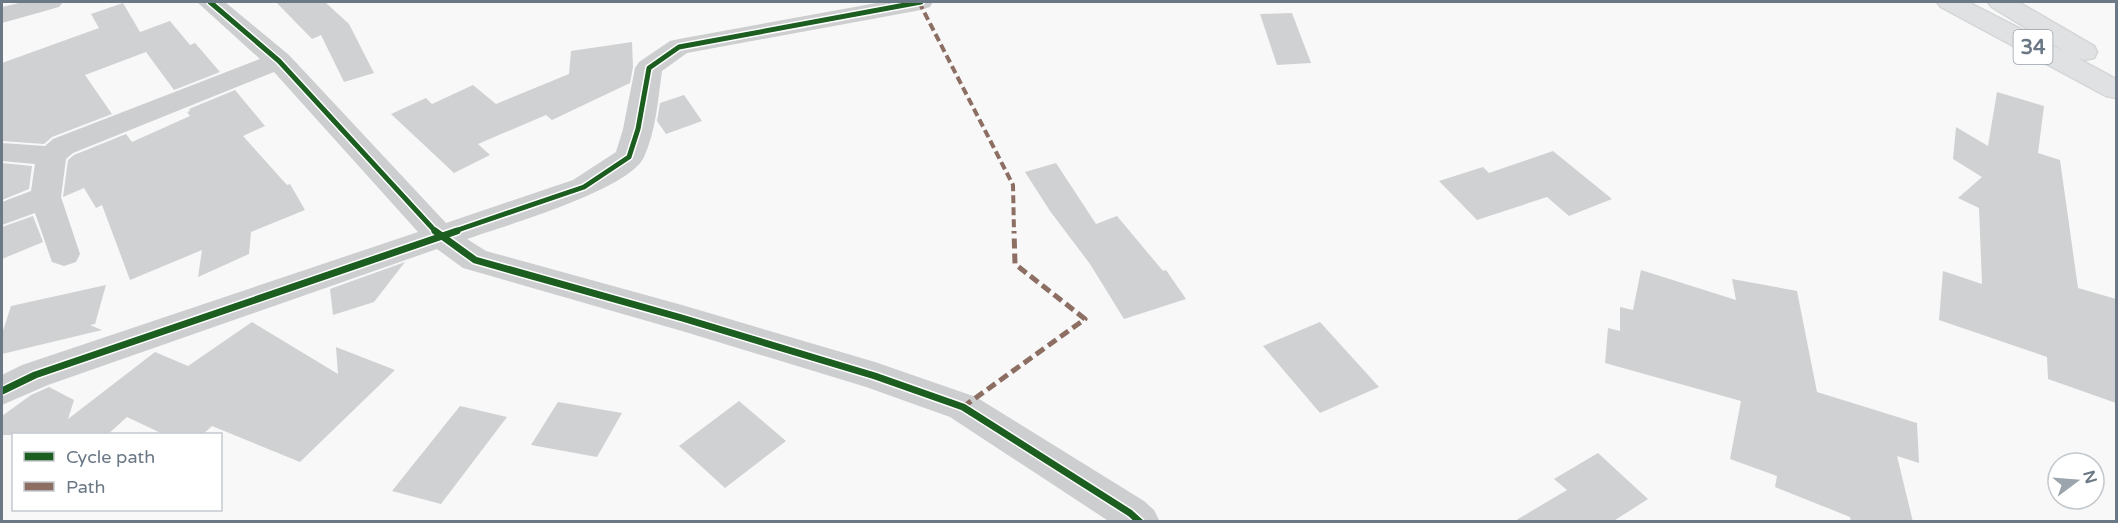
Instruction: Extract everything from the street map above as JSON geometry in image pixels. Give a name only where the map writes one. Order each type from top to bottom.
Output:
[{"type":"main road","name":"34","points":[[1950,2],[2116,90]]},
{"type":"main road","name":"34","points":[[2001,2],[2116,72]]},
{"type":"street","points":[[2,15],[50,2]]},
{"type":"street","points":[[210,2],[279,61],[439,235],[475,260],[682,318],[875,376],[963,408],[1130,513],[1140,522]]},
{"type":"street","points":[[2,391],[35,375],[584,187],[629,157],[638,129],[649,68],[679,47],[921,2]]},
{"type":"street","points":[[64,254],[45,197],[52,156],[63,146],[279,61]]},
{"type":"street","points":[[2,152],[52,156]]},
{"type":"street","points":[[2,214],[45,197]]},
{"type":"building","points":[[276,2],[325,2],[349,24],[374,73],[344,82],[321,35],[312,39]]},
{"type":"building","points":[[123,3],[140,32],[170,21],[190,45],[195,43],[220,72],[174,90],[146,52],[85,75],[112,114],[52,137],[44,144],[2,141],[2,63],[99,28],[91,14]]},
{"type":"building","points":[[1292,13],[1311,63],[1277,65],[1260,14]]},
{"type":"building","points":[[632,42],[633,67],[630,83],[552,120],[546,115],[478,144],[490,155],[454,173],[391,114],[426,98],[432,104],[473,85],[496,104],[569,74],[571,51]]},
{"type":"building","points":[[235,90],[265,126],[243,136],[287,185],[290,184],[305,210],[251,232],[249,254],[198,277],[202,250],[130,280],[102,205],[96,208],[84,188],[63,197],[68,160],[74,155],[126,134],[132,142],[190,116],[187,112],[190,111],[189,109]]},
{"type":"building","points":[[1997,92],[2044,106],[2038,153],[2060,160],[2078,288],[2116,299],[2116,403],[2048,379],[2047,357],[1939,320],[1943,271],[1982,284],[1979,208],[1958,198],[1982,177],[1953,159],[1956,127],[1988,146]]},
{"type":"building","points":[[684,95],[702,121],[666,134],[657,121],[660,103]]},
{"type":"building","points":[[1553,151],[1612,199],[1569,216],[1547,197],[1477,220],[1439,181],[1483,167],[1489,173]]},
{"type":"building","points":[[2,163],[32,166],[29,189],[2,200]]},
{"type":"building","points":[[1056,163],[1096,224],[1117,216],[1163,271],[1166,270],[1186,299],[1124,319],[1090,264],[1050,211],[1025,172]]},
{"type":"building","points":[[33,216],[43,242],[2,259],[2,227]]},
{"type":"building","points":[[405,262],[374,302],[333,315],[330,289]]},
{"type":"building","points":[[1641,270],[1736,300],[1732,279],[1797,291],[1817,392],[1917,423],[1919,463],[1897,456],[1913,522],[1851,522],[1850,517],[1775,487],[1777,476],[1730,459],[1741,401],[1605,363],[1608,328],[1620,331],[1620,307],[1633,310]]},
{"type":"building","points":[[106,285],[95,324],[90,325],[102,330],[2,354],[2,334],[11,306]]},
{"type":"building","points":[[252,322],[338,374],[336,347],[395,370],[300,462],[212,426],[204,433],[161,433],[127,417],[109,433],[12,433],[12,435],[2,435],[2,416],[31,395],[49,387],[74,400],[68,419],[155,352],[188,366]]},
{"type":"building","points":[[1320,322],[1379,387],[1320,413],[1263,346]]},
{"type":"building","points":[[739,401],[786,441],[725,488],[679,446]]},
{"type":"building","points":[[558,402],[622,413],[597,457],[531,445]]},
{"type":"building","points":[[460,406],[507,417],[441,504],[392,491]]},
{"type":"building","points":[[1598,453],[1648,499],[1612,522],[1513,522],[1567,490],[1554,479]]},
{"type":"marked path","points":[[919,2],[1013,185],[1015,264],[1085,319],[963,407]]},
{"type":"cycle path","points":[[210,2],[279,61],[439,235],[475,260],[682,318],[875,376],[963,407],[1130,513],[1140,522]]},
{"type":"cycle path","points":[[2,391],[35,375],[584,187],[629,157],[638,129],[649,68],[679,47],[921,2]]}]
